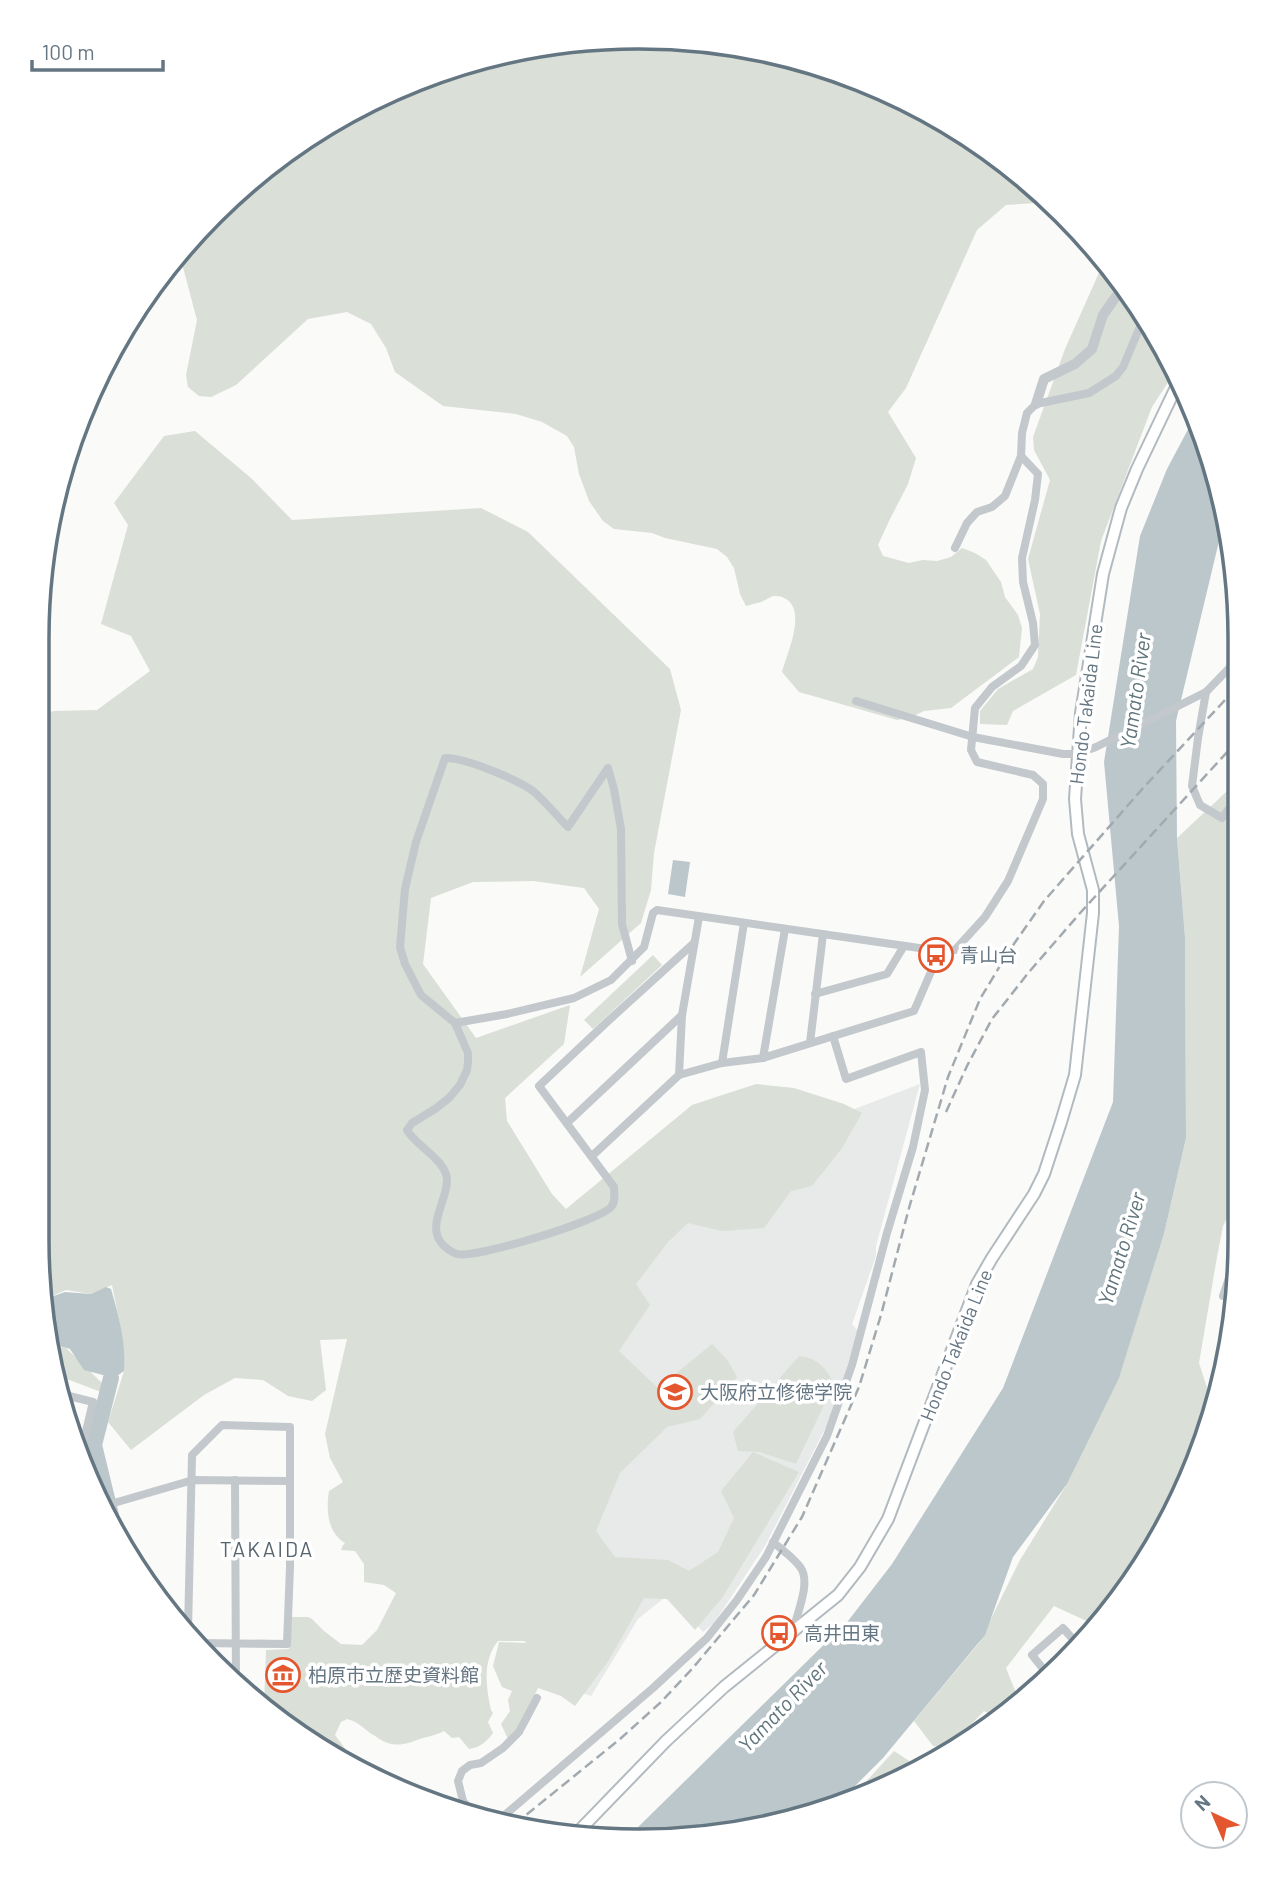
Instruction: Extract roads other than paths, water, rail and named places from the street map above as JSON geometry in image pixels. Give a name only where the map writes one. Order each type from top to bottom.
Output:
[{"type":"main road","name":"Hondo Takaida Line","points":[[583,1826],[666,1741],[724,1687],[838,1595],[860,1567],[888,1519],[977,1284],[1044,1174],[1075,1075],[1093,913],[1093,890],[1078,834],[1075,799],[1082,713],[1103,574],[1117,521],[1137,469],[1174,392]]},
{"type":"street","points":[[954,548],[967,523],[977,513],[1004,496],[1021,456],[1022,433],[1027,413],[1036,404],[1044,379],[1075,364],[1092,349],[1103,315],[1117,295]]},
{"type":"street","points":[[1036,404],[1089,393],[1115,376],[1123,367],[1139,328]]},
{"type":"street","points":[[455,1023],[574,998],[611,980],[643,947],[653,913],[657,910],[940,951],[955,950],[985,917],[1009,881],[1043,799],[1044,784],[1033,775],[977,762],[971,750],[975,708],[992,687],[1021,666],[1035,645],[1033,623],[1023,582],[1022,558],[1038,474],[1021,456]]},
{"type":"street","points":[[856,701],[973,737],[1063,754],[1077,754],[1203,693],[1228,669]]},
{"type":"street","points":[[1203,693],[1192,786],[1200,805],[1222,818],[1228,810]]},
{"type":"street","points":[[632,961],[622,924],[621,829],[608,768],[568,827],[532,791],[487,769],[445,758],[416,842],[405,889],[400,947],[405,964],[421,995],[455,1023],[468,1053],[467,1070],[460,1085],[449,1098],[412,1123],[407,1130],[445,1172],[447,1181],[436,1224],[436,1235],[443,1245],[457,1254],[470,1254],[523,1241],[599,1216],[612,1207],[614,1187],[539,1086],[694,943]]},
{"type":"street","points":[[679,1074],[682,1015],[699,917]]},
{"type":"street","points":[[722,1063],[744,923]]},
{"type":"street","points":[[763,1058],[785,929]]},
{"type":"street","points":[[810,1044],[823,934]]},
{"type":"street","points":[[815,994],[887,974],[904,946]]},
{"type":"street","points":[[592,1156],[679,1074],[722,1063],[763,1058],[914,1011],[940,951]]},
{"type":"street","points":[[567,1123],[682,1015]]},
{"type":"street","points":[[506,1814],[707,1638],[766,1557],[827,1436],[841,1398],[913,1147],[925,1090],[921,1052],[846,1079],[833,1036]]},
{"type":"street","points":[[70,1396],[93,1402],[84,1439]]},
{"type":"street","points":[[188,1620],[192,1455],[222,1425],[290,1427],[286,1644],[210,1643]]},
{"type":"street","points":[[112,1503],[193,1480],[289,1480]]},
{"type":"street","points":[[235,1480],[236,1670]]},
{"type":"street","points":[[773,1542],[803,1570],[803,1599],[793,1632]]},
{"type":"street","points":[[1043,1668],[1032,1655],[1063,1628],[1072,1638]]},
{"type":"street","points":[[464,1803],[458,1781],[462,1771],[470,1765],[481,1763],[503,1748],[519,1731],[537,1698]]},
{"type":"water","name":"Yamato River","points":[[1189,428],[1208,486],[1219,539],[1176,721],[1177,838],[1185,937],[1186,1138],[1164,1234],[1119,1378],[1067,1484],[1013,1557],[985,1635],[883,1758],[853,1788],[754,1818],[677,1828],[636,1829],[848,1621],[892,1564],[1003,1388],[1113,1102],[1119,926],[1104,762],[1140,536],[1167,469]]},
{"type":"water","points":[[673,860],[690,862],[685,897],[668,894]]},
{"type":"water","points":[[106,1287],[111,1289],[124,1350],[124,1371],[114,1378],[84,1370],[70,1349],[59,1346],[52,1297],[65,1292],[91,1294]]},
{"type":"waterway","points":[[104,1488],[94,1445],[111,1378]]},
{"type":"railway","points":[[523,1818],[661,1702],[754,1595],[802,1517],[859,1387],[948,1077],[980,999],[1044,901],[1228,697]]},
{"type":"railway","points":[[946,1112],[992,1019],[1081,912],[1228,751]]},
{"type":"place","name":"青山台","points":[[936,955]]},
{"type":"place","name":"大阪府立修徳学院","points":[[675,1392]]},
{"type":"place","name":"高井田東","points":[[779,1633]]},
{"type":"place","name":"柏原市立歴史資料館","points":[[283,1675]]},
{"type":"district","name":"TAKAIDA","points":[[267,1550]]}]
